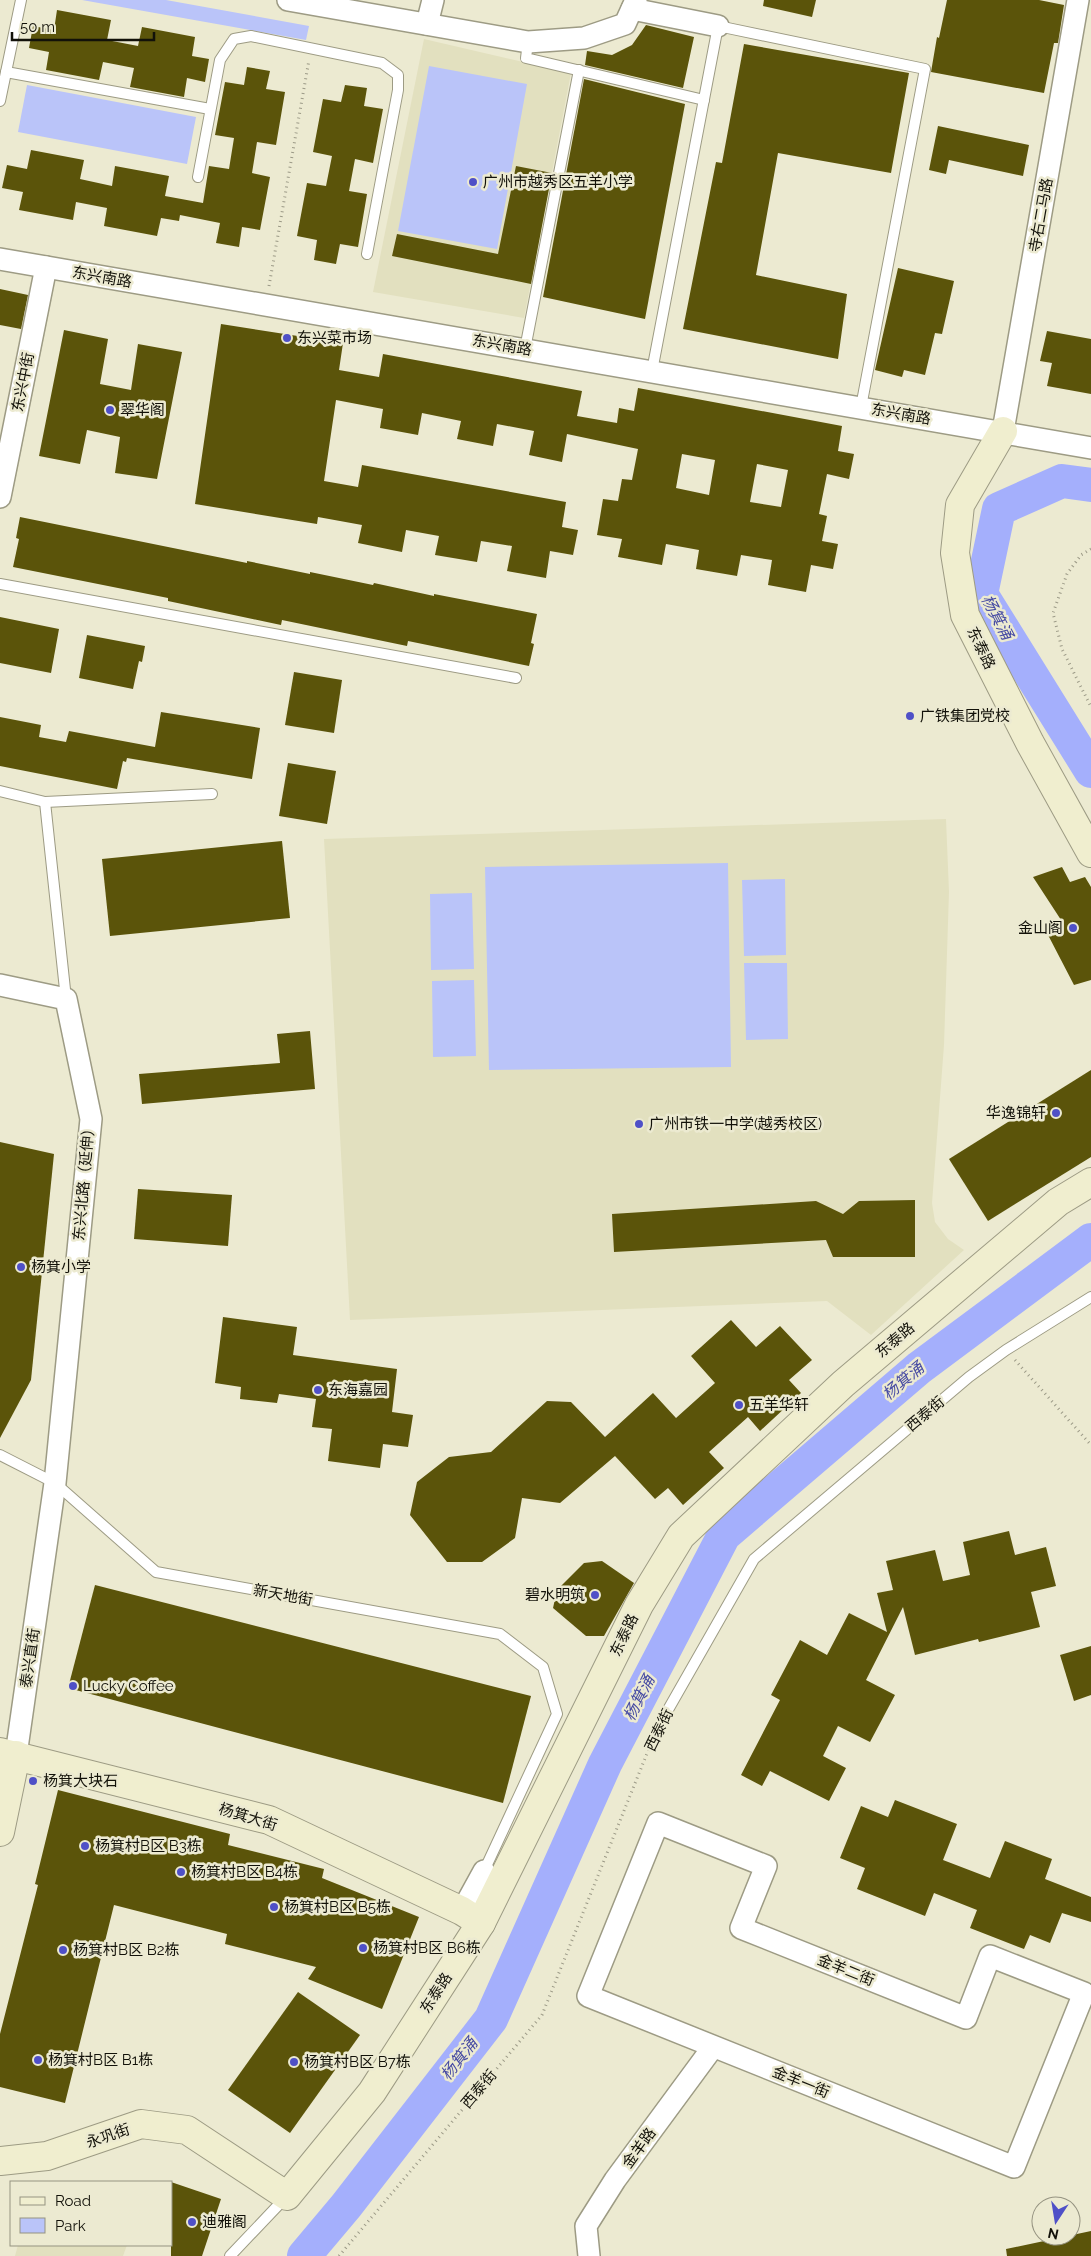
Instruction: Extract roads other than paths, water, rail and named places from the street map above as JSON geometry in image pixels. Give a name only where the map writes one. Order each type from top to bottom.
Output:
[{"type":"street","points":[[288,0],[528,42],[584,38],[625,24],[634,4],[718,26]]},
{"type":"street","points":[[427,24],[433,0]]},
{"type":"street","name":"寺右二马路","points":[[1003,431],[1078,0]]},
{"type":"street","name":"东兴南路","points":[[0,259],[1003,431],[1091,448]]},
{"type":"street","name":"东兴中街","points":[[0,497],[46,267]]},
{"type":"street","name":"东泰路","points":[[1003,431],[960,505],[955,554],[965,615],[1030,742],[1091,853]]},
{"type":"street","points":[[0,985],[66,1000]]},
{"type":"street","name":"东兴北路（延伸）","points":[[55,1483],[91,1119],[66,1000]]},
{"type":"street","name":"东泰路","points":[[287,2196],[372,2092],[472,1917],[638,1605],[681,1536],[843,1384],[1058,1202],[1091,1182]]},
{"type":"street","name":"泰兴直街","points":[[0,1832],[8,1754],[55,1483]]},
{"type":"street","name":"杨箕大街","points":[[8,1754],[269,1820],[472,1917]]},
{"type":"street","name":"金羊二街","points":[[658,1823],[766,1866],[741,1928],[750,1932],[966,2018],[990,1956],[1084,1993]]},
{"type":"street","name":"金羊一街","points":[[658,1823],[588,1996],[713,2048],[1014,2167],[1084,1993]]},
{"type":"street","points":[[472,1917],[484,1871]]},
{"type":"street","name":"金羊路","points":[[589,2256],[586,2226],[615,2180],[713,2048]]},
{"type":"street","name":"永巩街","points":[[0,2161],[47,2156],[141,2124],[187,2130],[287,2196]]},
{"type":"lane","points":[[0,101],[6,72],[5,56],[21,0]]},
{"type":"lane","points":[[652,371],[718,26],[925,70],[860,407]]},
{"type":"lane","points":[[198,177],[220,60],[234,39],[251,36],[382,63],[398,74],[398,90],[366,254]]},
{"type":"lane","points":[[528,42],[526,58],[704,100]]},
{"type":"lane","points":[[525,349],[579,70]]},
{"type":"lane","points":[[6,72],[210,109]]},
{"type":"lane","points":[[0,584],[516,678]]},
{"type":"lane","points":[[0,791],[45,802],[212,794]]},
{"type":"lane","points":[[45,802],[66,1000]]},
{"type":"lane","name":"西泰街","points":[[669,1708],[754,1559],[969,1377],[1006,1350],[1091,1297]]},
{"type":"lane","name":"新天地街","points":[[0,1455],[55,1483],[156,1572],[500,1634],[543,1666],[557,1714],[484,1871]]},
{"type":"lane","points":[[230,2256],[287,2196]]},
{"type":"waterway","name":"杨箕涌","points":[[1091,485],[1062,481],[999,509],[981,594],[1091,771]]},
{"type":"waterway","name":"杨箕涌","points":[[304,2256],[346,2206],[491,2019],[605,1764],[724,1535],[919,1368],[1091,1240]]},
{"type":"place","name":"广州市越秀区五羊小学","points":[[473,182]]},
{"type":"place","name":"东兴菜市场","points":[[287,338]]},
{"type":"place","name":"翠华阁","points":[[110,410]]},
{"type":"place","name":"广铁集团党校","points":[[910,716]]},
{"type":"place","name":"金山阁","points":[[1073,928]]},
{"type":"place","name":"华逸锦轩","points":[[1056,1113]]},
{"type":"place","name":"广州市铁一中学(越秀校区)","points":[[639,1124]]},
{"type":"place","name":"杨箕小学","points":[[21,1267]]},
{"type":"place","name":"东海嘉园","points":[[318,1390]]},
{"type":"place","name":"五羊华轩","points":[[739,1405]]},
{"type":"place","name":"碧水明筑","points":[[595,1595]]},
{"type":"place","name":"Lucky Coffee","points":[[73,1686]]},
{"type":"place","name":"杨箕大块石","points":[[33,1781]]},
{"type":"place","name":"杨箕村B区 B3栋","points":[[85,1846]]},
{"type":"place","name":"杨箕村B区 B4栋","points":[[181,1872]]},
{"type":"place","name":"杨箕村B区 B5栋","points":[[274,1907]]},
{"type":"place","name":"杨箕村B区 B6栋","points":[[363,1948]]},
{"type":"place","name":"杨箕村B区 B2栋","points":[[63,1950]]},
{"type":"place","name":"杨箕村B区 B1栋","points":[[38,2060]]},
{"type":"place","name":"杨箕村B区 B7栋","points":[[294,2062]]},
{"type":"place","name":"迪雅阁","points":[[192,2222]]}]
